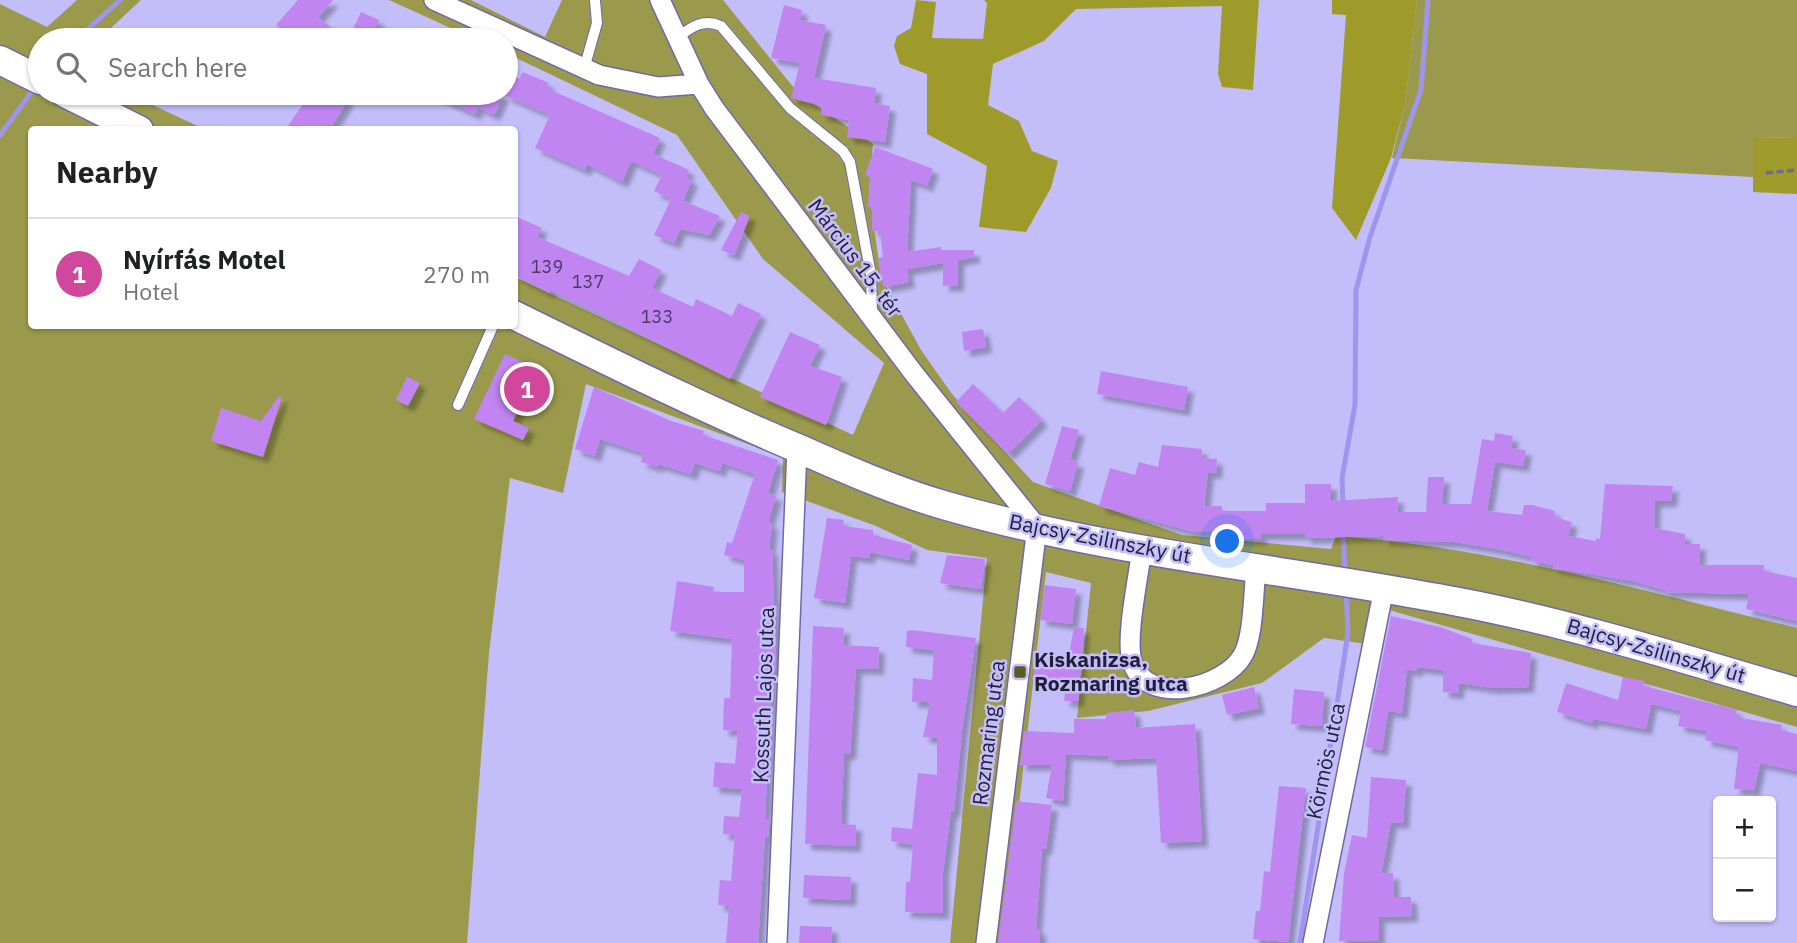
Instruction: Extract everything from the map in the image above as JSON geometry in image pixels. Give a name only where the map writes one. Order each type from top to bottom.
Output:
[{"type":"main road","points":[[89,105],[131,126]]},
{"type":"main road","name":"Bajcsy-Zsilinszky út","points":[[518,317],[696,405],[903,492],[1038,527],[1142,548],[1256,570],[1384,588],[1535,618],[1797,692]]},
{"type":"street","points":[[434,0],[495,28]]},
{"type":"street","name":"Március 15. tér","points":[[660,0],[699,84],[872,317],[1038,527]]},
{"type":"street","points":[[518,39],[584,69],[658,88],[699,84]]},
{"type":"street","name":"Kossuth Lajos utca","points":[[777,943],[797,448]]},
{"type":"street","name":"Rozmaring utca","points":[[986,943],[1038,527]]},
{"type":"street","points":[[1142,548],[1131,659],[1143,677],[1160,688],[1182,688],[1216,680],[1234,668],[1244,653],[1247,641],[1256,570]]},
{"type":"street","name":"Körmös utca","points":[[1314,943],[1384,588]]},
{"type":"lane","points":[[584,69],[597,23],[595,1]]},
{"type":"lane","points":[[677,38],[698,24],[708,22],[721,26],[790,108],[844,151],[850,163],[871,275],[872,317]]},
{"type":"lane","points":[[458,405],[492,329]]},
{"type":"path","points":[[1766,173],[1797,170]]},
{"type":"shaded area","points":[[77,0],[141,0],[111,28],[28,28],[28,105],[153,105],[198,126],[28,126],[28,329],[518,329],[518,278],[853,435],[884,363],[763,259],[677,135],[518,59],[518,28],[451,28],[389,0],[471,0],[545,37],[562,0],[723,0],[798,93],[873,144],[869,191],[881,277],[921,350],[952,394],[1033,482],[1182,535],[1331,549],[1336,536],[1453,550],[1568,572],[1797,628],[1797,727],[1389,610],[1381,646],[1324,638],[1262,683],[1148,711],[1077,718],[1091,583],[1046,572],[1003,943],[950,943],[987,558],[927,550],[876,526],[782,492],[783,457],[586,384],[563,493],[510,478],[489,653],[467,943],[0,943],[0,4],[47,27]]},
{"type":"shaded area","points":[[916,0],[936,2],[932,38],[983,39],[987,3],[984,0],[1259,0],[1253,90],[1222,87],[1218,74],[1222,6],[1076,9],[1044,41],[993,64],[988,105],[1019,121],[1032,151],[1058,161],[1051,188],[1026,232],[979,227],[987,166],[927,134],[927,74],[900,64],[894,46],[897,36],[911,28]]},
{"type":"shaded area","points":[[1332,0],[1417,0],[1405,105],[1391,158],[1356,240],[1332,208],[1346,15],[1332,14]]},
{"type":"shaded area","points":[[1417,0],[1797,0],[1797,138],[1753,137],[1753,177],[1392,158],[1405,105]]},
{"type":"shaded area","points":[[1753,137],[1797,138],[1797,194],[1753,192]]},
{"type":"building","points":[[298,0],[333,0],[318,17],[331,28],[280,28],[276,25]]},
{"type":"building","points":[[784,5],[802,10],[800,20],[826,25],[814,78],[876,88],[874,103],[890,106],[885,142],[847,137],[849,120],[821,115],[822,106],[791,98],[800,63],[771,58]]},
{"type":"building","points":[[361,12],[379,20],[375,28],[354,28]]},
{"type":"building","points":[[523,72],[549,83],[546,88],[660,138],[653,154],[689,170],[686,177],[692,180],[683,201],[720,216],[709,235],[680,229],[674,243],[654,235],[671,199],[654,191],[662,175],[631,161],[622,182],[587,164],[585,170],[535,148],[550,115],[518,101],[519,79]]},
{"type":"building","points":[[303,105],[345,105],[332,126],[288,126]]},
{"type":"building","points":[[455,105],[499,105],[494,115],[478,107],[475,114]]},
{"type":"building","points":[[875,147],[933,169],[927,186],[911,180],[907,252],[941,247],[941,250],[974,250],[974,257],[958,260],[958,285],[943,286],[943,263],[907,269],[909,282],[883,287],[878,258],[883,257],[880,231],[872,231],[872,207],[868,207],[870,177],[865,175]]},
{"type":"building","points":[[741,212],[750,216],[734,255],[721,250]]},
{"type":"building","points":[[518,218],[542,228],[537,237],[629,276],[639,259],[661,270],[652,288],[693,307],[696,299],[732,316],[738,303],[761,314],[730,379],[599,313],[550,290],[549,293],[518,277]]},
{"type":"building","points":[[983,329],[986,347],[964,351],[962,332]]},
{"type":"building","points":[[790,332],[820,345],[810,366],[842,377],[826,425],[760,397]]},
{"type":"building","points":[[505,354],[538,369],[513,421],[529,428],[523,440],[474,419]]},
{"type":"building","points":[[1101,371],[1188,387],[1184,410],[1097,394]]},
{"type":"building","points":[[407,377],[420,383],[408,406],[396,400]]},
{"type":"building","points":[[973,384],[1003,413],[1019,397],[1042,420],[1008,454],[956,402]]},
{"type":"building","points":[[594,387],[671,421],[704,431],[703,435],[778,460],[768,493],[776,496],[768,522],[772,524],[769,549],[772,549],[776,669],[772,669],[765,819],[769,819],[768,837],[765,837],[758,943],[726,943],[729,906],[718,905],[720,880],[731,881],[735,835],[723,834],[724,816],[739,817],[742,789],[713,787],[715,762],[735,764],[738,731],[723,730],[724,698],[730,698],[732,639],[670,631],[677,581],[714,587],[713,592],[744,592],[744,560],[724,555],[727,542],[732,543],[755,474],[722,463],[720,471],[695,463],[691,474],[658,464],[657,467],[641,462],[643,453],[600,439],[595,456],[575,449]]},
{"type":"building","points":[[279,396],[282,397],[263,457],[211,441],[221,408],[261,421]]},
{"type":"building","points":[[1062,426],[1079,430],[1070,460],[1078,462],[1070,491],[1045,484]]},
{"type":"building","points":[[1495,433],[1513,436],[1511,448],[1526,450],[1523,466],[1495,462],[1487,511],[1522,515],[1524,505],[1532,505],[1555,511],[1554,517],[1572,522],[1568,536],[1596,541],[1596,538],[1600,539],[1605,484],[1673,486],[1671,501],[1655,501],[1654,528],[1685,534],[1685,544],[1700,544],[1699,565],[1764,565],[1764,571],[1797,578],[1797,621],[1746,609],[1749,594],[1665,592],[1633,581],[1553,568],[1553,565],[1531,561],[1532,557],[1498,549],[1455,542],[1383,540],[1383,536],[1305,538],[1305,534],[1261,534],[1261,539],[1231,539],[1231,532],[1194,532],[1099,506],[1110,468],[1135,475],[1139,462],[1158,467],[1162,445],[1202,449],[1201,458],[1217,459],[1216,473],[1208,472],[1204,506],[1222,506],[1222,511],[1266,511],[1266,503],[1305,503],[1305,484],[1331,484],[1331,501],[1398,497],[1397,512],[1426,512],[1428,477],[1444,477],[1442,504],[1471,504],[1482,439],[1494,441]]},
{"type":"building","points":[[827,518],[844,520],[843,526],[873,530],[873,535],[912,545],[909,560],[870,552],[869,558],[851,556],[845,603],[814,598]]},
{"type":"building","points":[[947,555],[985,559],[981,589],[940,583]]},
{"type":"building","points":[[1045,585],[1076,589],[1072,624],[1040,620]]},
{"type":"building","points":[[1391,616],[1440,627],[1472,639],[1472,643],[1531,653],[1528,687],[1492,688],[1459,683],[1458,693],[1443,692],[1443,670],[1418,667],[1416,671],[1407,669],[1402,713],[1388,711],[1382,750],[1365,747]]},
{"type":"building","points":[[813,626],[844,628],[843,645],[879,647],[878,669],[856,668],[850,754],[844,754],[841,824],[856,825],[855,846],[805,844]]},
{"type":"building","points":[[1074,627],[1084,628],[1078,701],[1064,701],[1066,686],[1032,680],[1037,660],[1067,665]]},
{"type":"building","points":[[907,631],[976,638],[962,730],[954,812],[951,812],[943,872],[943,913],[905,912],[906,882],[910,882],[913,845],[891,841],[892,827],[912,829],[918,773],[937,775],[937,738],[923,737],[930,702],[912,702],[913,678],[932,680],[934,650],[906,647]]},
{"type":"building","points":[[1623,677],[1645,681],[1644,686],[1737,710],[1735,717],[1782,725],[1781,730],[1797,734],[1797,771],[1760,763],[1754,790],[1734,789],[1739,747],[1705,740],[1707,731],[1678,726],[1681,711],[1651,704],[1646,729],[1593,719],[1592,723],[1557,712],[1566,683],[1618,700]]},
{"type":"building","points":[[1254,687],[1259,708],[1227,715],[1222,695]]},
{"type":"building","points":[[1294,689],[1324,692],[1322,726],[1291,724]]},
{"type":"building","points":[[1134,710],[1136,728],[1195,724],[1202,841],[1161,843],[1156,758],[1108,760],[1108,756],[1066,754],[1063,801],[1046,798],[1052,765],[1020,765],[1024,731],[1074,733],[1074,719],[1106,719],[1106,713]]},
{"type":"building","points":[[1371,777],[1406,780],[1403,823],[1391,822],[1381,874],[1393,873],[1394,897],[1411,897],[1412,916],[1379,917],[1379,940],[1339,941],[1344,873],[1352,835],[1367,838]]},
{"type":"building","points":[[1279,786],[1306,788],[1288,942],[1253,939],[1256,911],[1260,911],[1264,871],[1270,872]]},
{"type":"building","points":[[1016,801],[1052,805],[1046,849],[1042,849],[1036,929],[1040,929],[1040,943],[998,943]]},
{"type":"building","points":[[804,875],[851,877],[850,900],[803,898]]},
{"type":"building","points":[[800,926],[832,927],[831,943],[799,943]]},
{"type":"waterway","points":[[89,28],[120,0]]},
{"type":"waterway","points":[[1343,506],[1342,478],[1355,405],[1356,290],[1370,237],[1421,90],[1428,0]]},
{"type":"waterway","points":[[0,135],[28,97]]},
{"type":"waterway","points":[[1343,530],[1345,573]]},
{"type":"waterway","points":[[1300,943],[1348,633],[1346,589]]},
{"type":"place","name":"Nyírfás Motel","points":[[527,389]]},
{"type":"place","name":"Kiskanizsa, Rozmaring utca","points":[[1020,672]]}]
